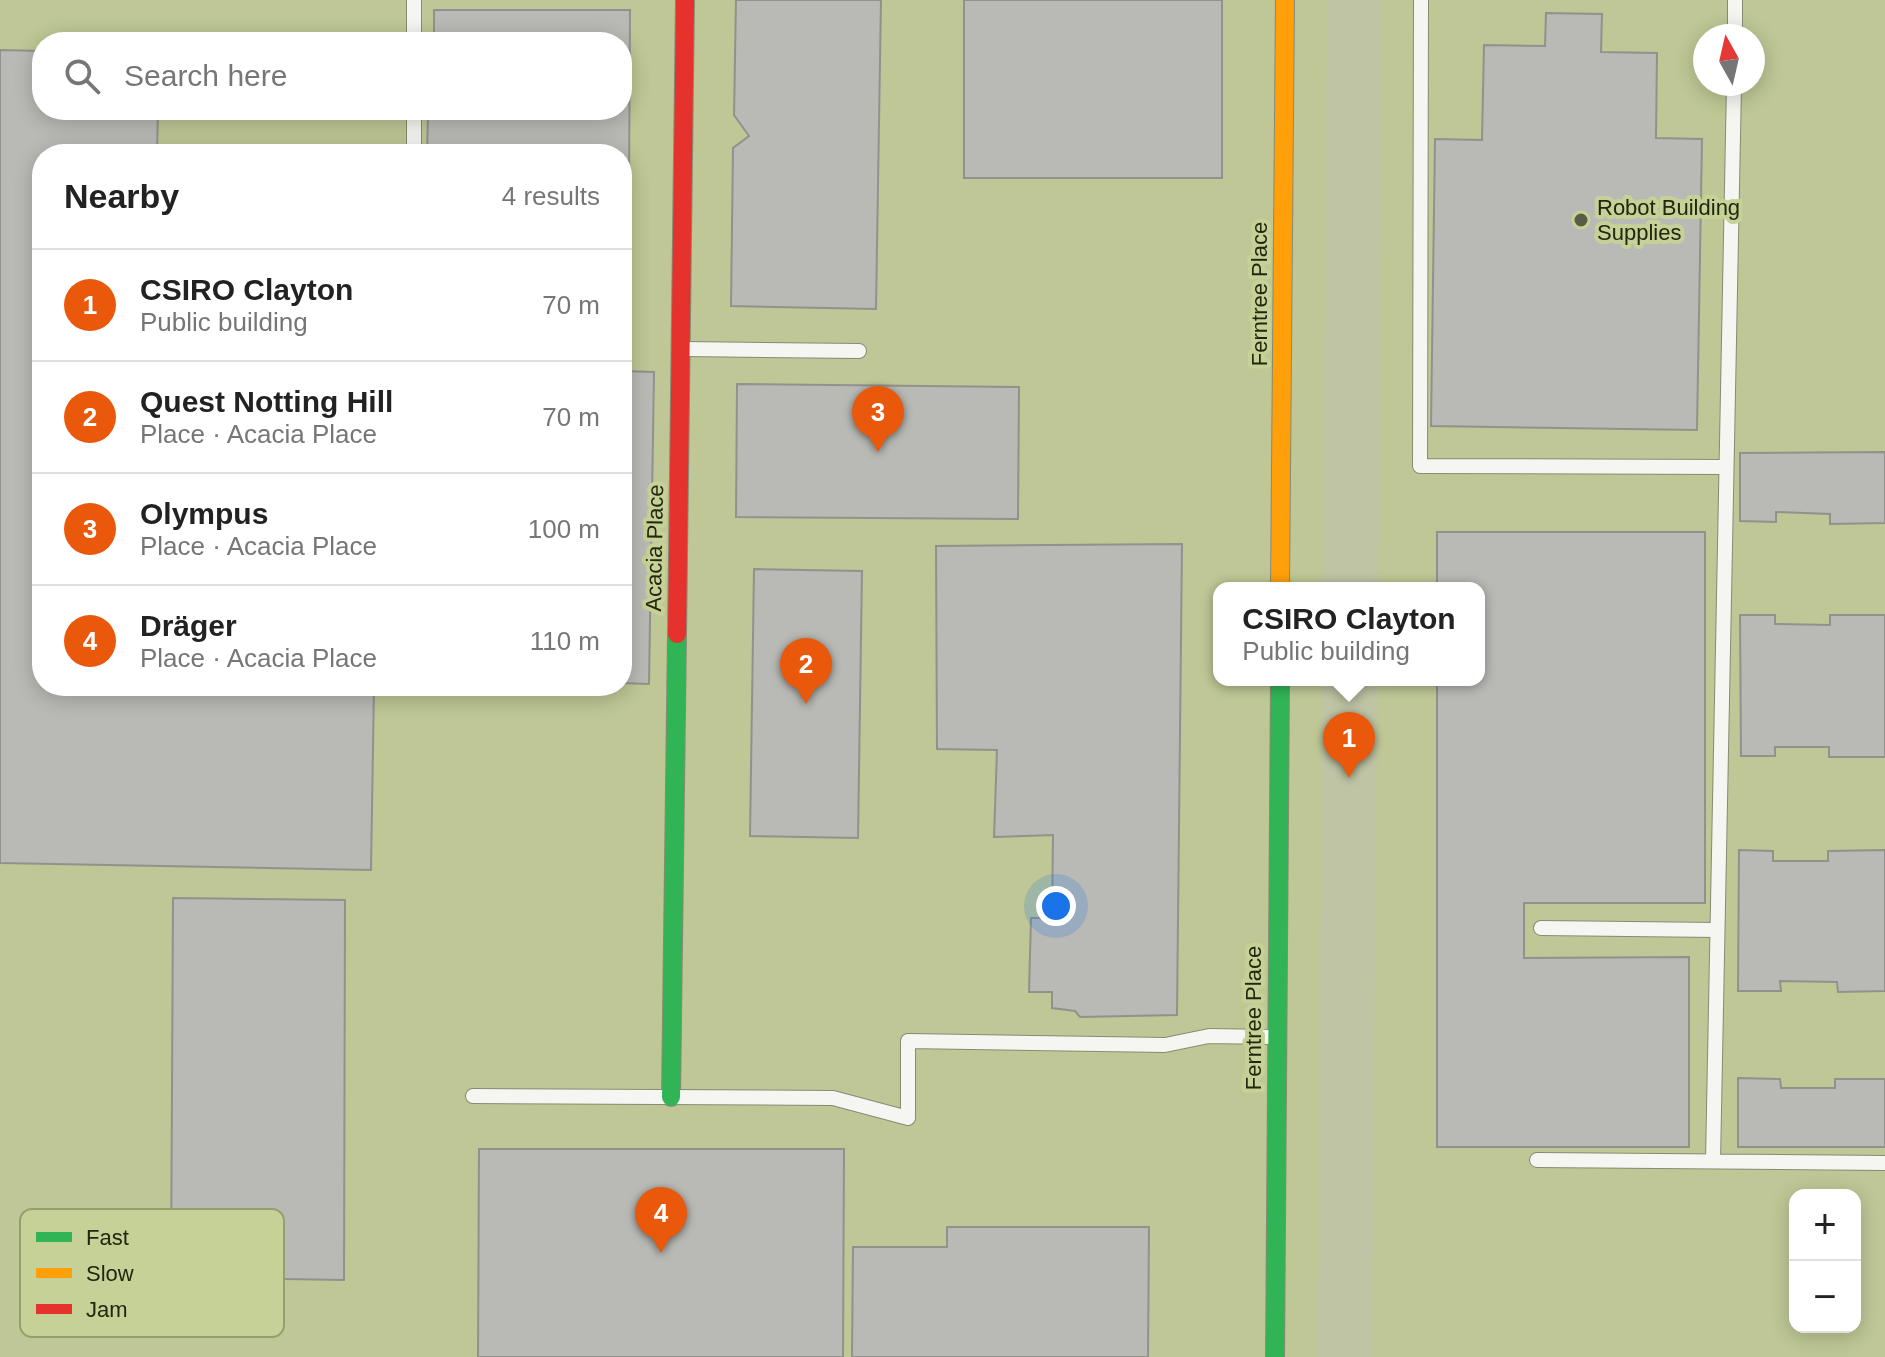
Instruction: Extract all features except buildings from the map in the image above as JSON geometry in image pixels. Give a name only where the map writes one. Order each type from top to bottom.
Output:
[{"type":"street","name":"Acacia Place","points":[[671,1097],[685,0]]},
{"type":"street","name":"Ferntree Place","points":[[1280,582],[1285,0]]},
{"type":"street","name":"Ferntree Place","points":[[1275,1357],[1280,686]]},
{"type":"lane","points":[[414,0],[414,32]]},
{"type":"lane","points":[[1421,0],[1420,466],[1725,467]]},
{"type":"lane","points":[[1735,0],[1735,24]]},
{"type":"lane","points":[[1713,1161],[1734,96]]},
{"type":"lane","points":[[414,120],[414,144]]},
{"type":"lane","points":[[681,349],[859,351]]},
{"type":"lane","points":[[1541,928],[1717,930]]},
{"type":"lane","points":[[473,1096],[833,1098],[908,1118],[908,1041],[1165,1045],[1209,1036],[1277,1037]]},
{"type":"lane","points":[[1537,1160],[1885,1163]]},
{"type":"shaded area","points":[[0,0],[1327,0],[1323,582],[1213,582],[1213,686],[1322,686],[1318,1357],[0,1357]]},
{"type":"shaded area","points":[[1382,0],[1885,0],[1885,1357],[1372,1357],[1377,686],[1485,686],[1485,582],[1378,582]]},
{"type":"traffic: fast","points":[[671,1097],[677,634]]},
{"type":"traffic: fast","points":[[1275,1357],[1280,686]]},
{"type":"traffic: slow","points":[[1280,582],[1285,0]]},
{"type":"traffic: jam","points":[[677,634],[685,0]]},
{"type":"place","name":"Robot Building Supplies","points":[[1581,220]]},
{"type":"place","name":"Olympus","points":[[878,452]]},
{"type":"place","name":"Quest Notting Hill","points":[[806,704]]},
{"type":"place","name":"CSIRO Clayton","points":[[1349,778]]},
{"type":"place","name":"Dräger","points":[[661,1253]]}]
